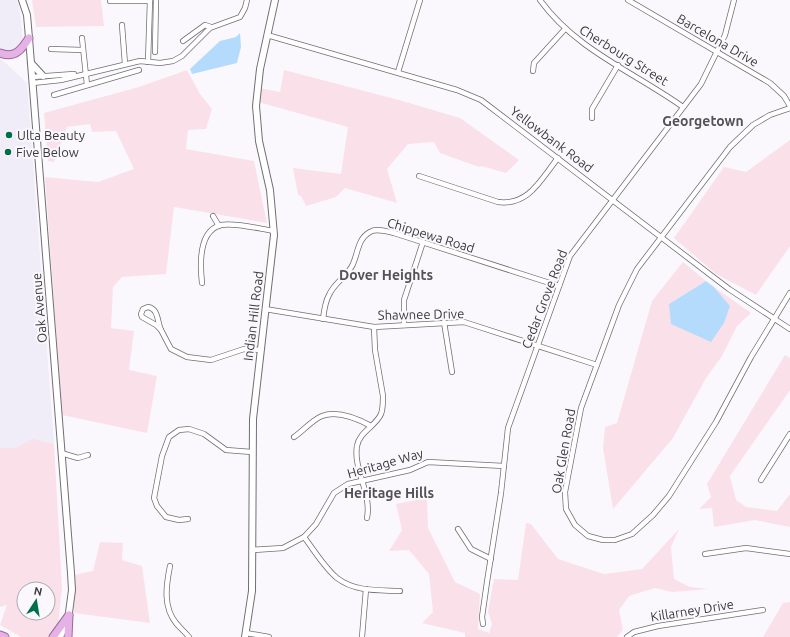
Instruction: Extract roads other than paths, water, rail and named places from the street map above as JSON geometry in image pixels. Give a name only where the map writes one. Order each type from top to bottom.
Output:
[{"type":"main road","points":[[0,53],[7,55],[19,52],[29,38]]},
{"type":"main road","points":[[53,637],[69,615]]},
{"type":"main road","points":[[68,637],[69,615]]},
{"type":"main road","points":[[0,634],[5,637]]},
{"type":"street","name":"Oak Avenue","points":[[22,0],[27,15],[29,38],[71,573],[72,590],[69,615],[64,637]]},
{"type":"street","points":[[155,52],[156,0]]},
{"type":"street","points":[[32,80],[61,80],[125,64],[173,61],[182,56],[212,27],[240,17],[245,8],[246,0]]},
{"type":"street","name":"Indian Hill Road","points":[[246,635],[252,591],[252,452],[254,412],[274,231],[270,190],[259,141],[256,106],[274,0]]},
{"type":"street","points":[[398,72],[420,0]]},
{"type":"street","name":"Cherbourg Street","points":[[540,0],[565,30],[584,44],[655,86],[683,107]]},
{"type":"street","name":"Barcelona Drive","points":[[628,0],[770,83],[781,92],[790,107]]},
{"type":"street","name":"Cedar Grove Road","points":[[483,624],[482,617],[504,466],[505,444],[510,421],[559,286],[575,247],[701,84],[718,53],[725,35],[734,0]]},
{"type":"street","points":[[110,1],[150,1],[148,24],[148,62]]},
{"type":"street","points":[[148,24],[155,23]]},
{"type":"street","points":[[122,25],[125,64]]},
{"type":"street","points":[[183,41],[205,25],[212,27]]},
{"type":"street","points":[[533,71],[534,63],[565,30]]},
{"type":"street","name":"Yellowbank Road","points":[[267,35],[398,72],[457,90],[481,100],[729,289],[790,329]]},
{"type":"street","points":[[82,38],[87,85]]},
{"type":"street","points":[[51,49],[83,50]]},
{"type":"street","points":[[31,63],[43,76]]},
{"type":"street","points":[[592,118],[592,109],[618,65]]},
{"type":"street","points":[[54,95],[139,70]]},
{"type":"street","points":[[32,80],[43,76],[86,74]]},
{"type":"street","name":"Oak Glen Road","points":[[790,107],[770,115],[740,136],[730,147],[637,269],[625,290],[576,423],[565,500],[570,518],[581,531],[595,539],[615,540],[632,534],[640,528],[669,496],[716,422],[790,293]]},
{"type":"street","points":[[419,176],[498,202],[508,203],[522,200],[530,193],[558,158]]},
{"type":"street","points":[[213,216],[219,226]]},
{"type":"street","points":[[202,283],[200,270],[202,248],[208,235],[219,226],[242,226],[274,231]]},
{"type":"street","name":"Chippewa Road","points":[[323,319],[327,299],[331,290],[351,268],[362,238],[370,231],[383,230],[559,286]]},
{"type":"street","points":[[404,325],[404,300],[423,242]]},
{"type":"street","points":[[161,330],[152,323],[143,319],[141,314],[143,309],[148,307],[154,309],[158,314],[161,330],[171,349],[187,357],[211,360],[244,349],[261,350]]},
{"type":"street","name":"Shawnee Drive","points":[[265,309],[374,327],[464,322],[597,365]]},
{"type":"street","points":[[444,322],[452,372]]},
{"type":"street","points":[[367,518],[368,504],[357,445],[359,440],[381,414],[383,396],[375,350],[374,327]]},
{"type":"street","points":[[294,437],[313,422],[329,415],[356,418],[372,426]]},
{"type":"street","points":[[188,519],[173,520],[166,517],[157,506],[154,498],[162,456],[168,437],[179,430],[190,429],[204,434],[226,450],[252,452]]},
{"type":"street","points":[[761,480],[790,434]]},
{"type":"street","points":[[62,453],[78,458],[88,455]]},
{"type":"street","name":"Heritage Way","points":[[252,550],[283,548],[304,537],[316,524],[334,493],[348,484],[410,470],[428,462],[504,466]]},
{"type":"street","points":[[458,529],[471,549],[491,559]]},
{"type":"street","points":[[304,537],[338,578],[355,587],[400,591]]},
{"type":"street","points":[[705,554],[746,548],[790,554]]},
{"type":"street","points":[[170,566],[165,588],[169,609],[177,624],[189,637]]},
{"type":"street","points":[[362,637],[366,589]]},
{"type":"street","name":"Killarney Drive","points":[[627,637],[634,632],[658,626],[763,610]]},
{"type":"street","name":"Oak Avenue","points":[[60,637],[69,615]]},
{"type":"street","points":[[246,635],[269,637]]},
{"type":"water","points":[[240,33],[241,47],[237,63],[192,74],[190,69],[220,41],[236,37]]},
{"type":"water","points":[[706,281],[714,287],[730,306],[724,323],[711,342],[671,324],[669,304]]},
{"type":"place","name":"Ulta Beauty","points":[[9,135]]},
{"type":"place","name":"Five Below","points":[[8,152]]},
{"type":"district","name":"Georgetown","points":[[703,121]]},
{"type":"district","name":"Dover Heights","points":[[386,275]]},
{"type":"district","name":"Heritage Hills","points":[[389,493]]}]
